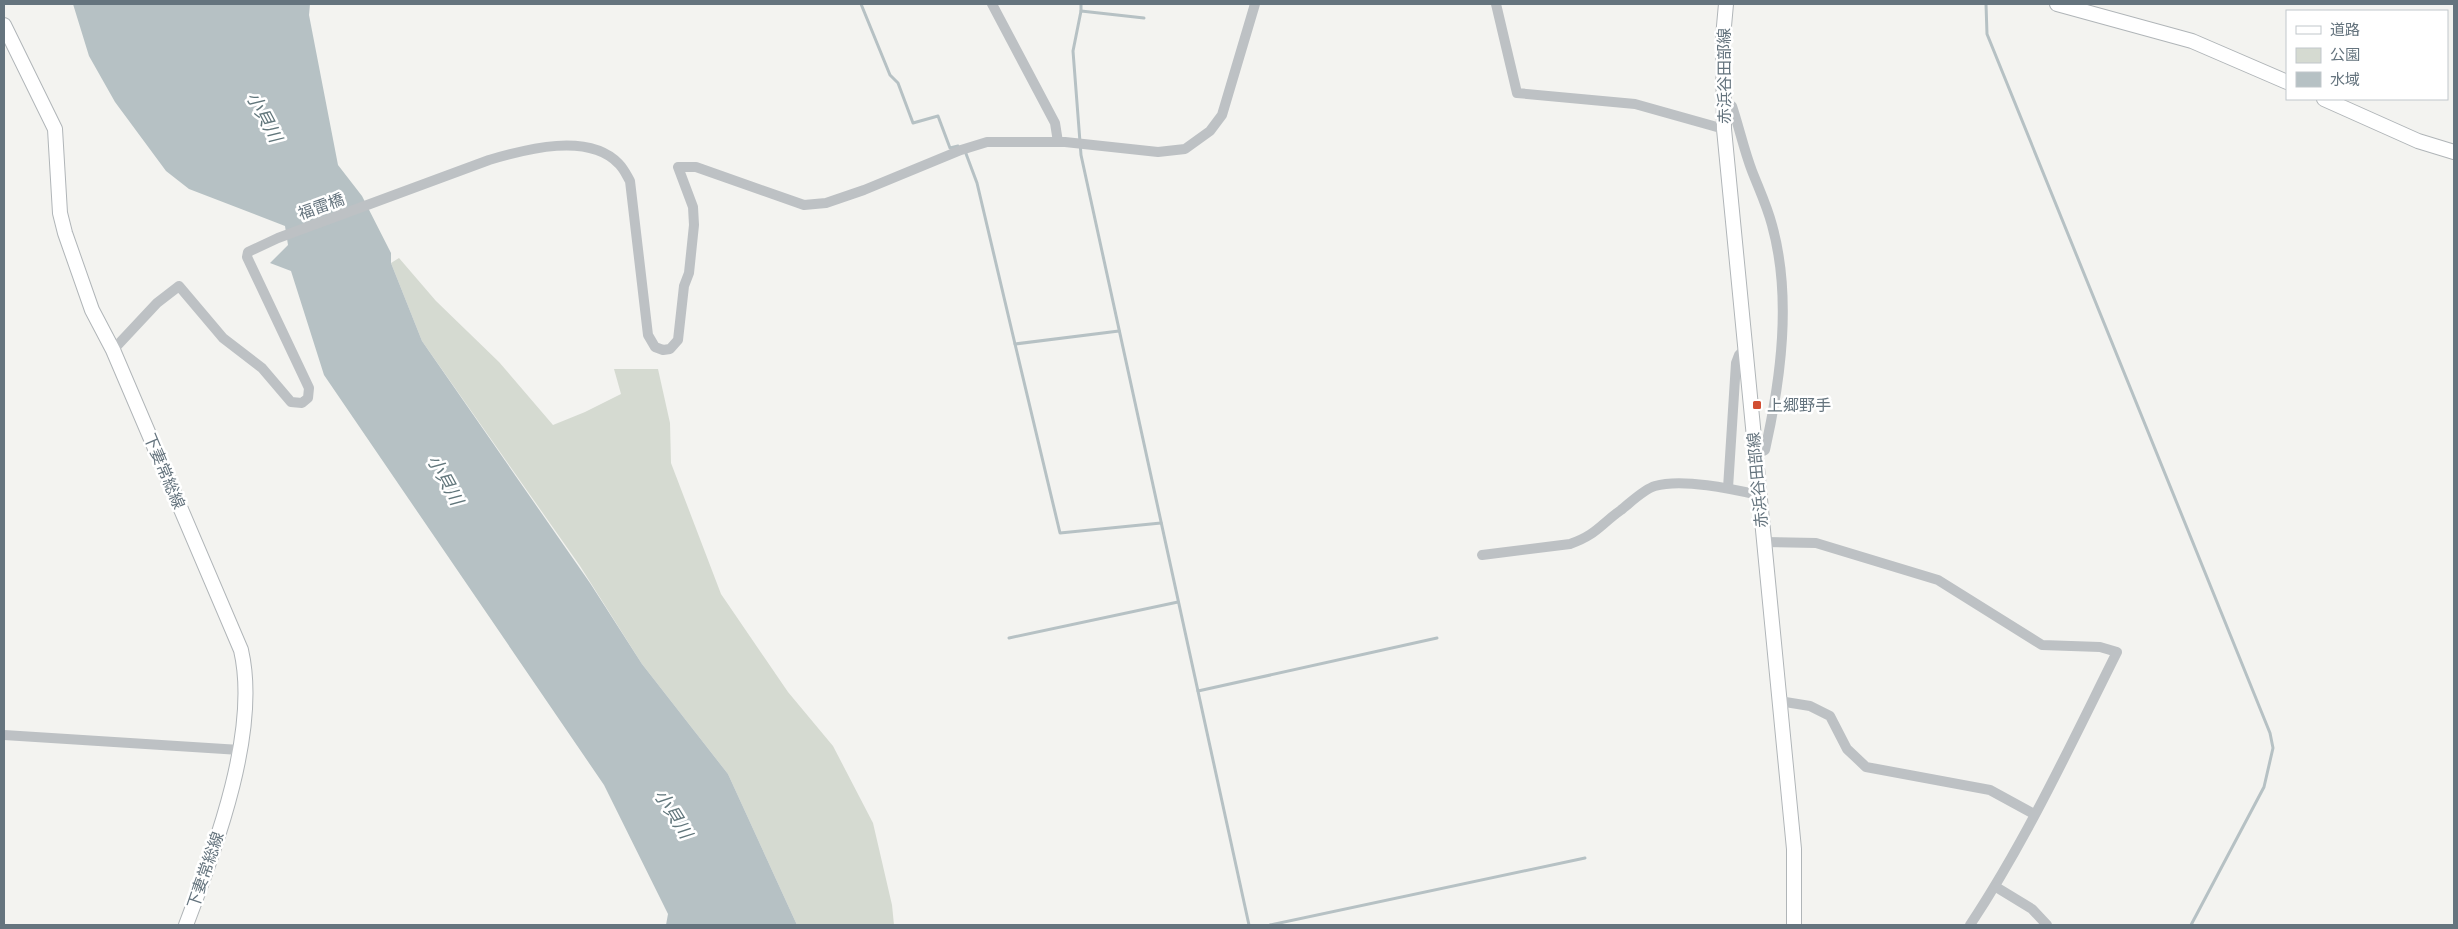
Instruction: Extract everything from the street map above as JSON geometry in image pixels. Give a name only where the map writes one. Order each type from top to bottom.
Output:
[{"type":"main road","name":"赤浜谷田部線","points":[[1726,4],[1723,37],[1724,129],[1794,849],[1794,925]]},
{"type":"main road","points":[[2057,4],[2192,40],[2286,82]]},
{"type":"main road","name":"下妻常総線","points":[[4,25],[55,129],[60,213],[65,233],[92,310],[113,350],[241,650],[245,665],[240,750],[234,778],[207,867],[186,925]]},
{"type":"main road","points":[[2326,100],[2418,141],[2454,152]]},
{"type":"street","points":[[992,4],[1055,122],[1058,142],[1158,152],[1185,149],[1210,131],[1222,115],[1255,4]]},
{"type":"street","points":[[1496,4],[1517,92],[1635,104],[1724,129]]},
{"type":"street","points":[[1723,101],[1732,106],[1772,225],[1780,276],[1783,311],[1773,414],[1765,450],[1755,455]]},
{"type":"street","name":"福雷橋","points":[[113,350],[157,303],[179,286],[222,338],[262,368],[291,402],[302,403],[308,398],[309,388],[247,258],[248,252],[278,238],[489,160],[524,150],[570,145],[608,156],[620,165],[630,181],[648,335],[655,347],[663,350],[674,346],[678,340],[684,286],[689,273],[694,225],[693,207],[678,167],[696,167],[804,205],[814,205],[864,190],[961,150],[987,142],[1058,142]]},
{"type":"street","points":[[1728,488],[1736,363],[1739,355],[1745,349]]},
{"type":"street","points":[[1482,555],[1570,544],[1581,540],[1599,531],[1618,512],[1654,486],[1675,484],[1728,488],[1759,495]]},
{"type":"street","points":[[1763,542],[1816,543],[1938,580],[2042,645],[2100,647],[2117,652],[1996,887],[1970,925]]},
{"type":"street","points":[[1779,701],[1810,706],[1830,716],[1847,750],[1866,767],[1990,790],[2034,814]]},
{"type":"street","points":[[4,735],[240,750]]},
{"type":"street","points":[[1996,887],[2032,909],[2047,925]]},
{"type":"green space","points":[[399,258],[436,301],[499,362],[553,425],[621,394],[614,369],[658,369],[670,423],[671,463],[721,594],[788,692],[833,746],[873,823],[892,905],[894,925],[797,925],[728,774],[642,664],[580,566],[422,341],[391,263]]},
{"type":"water","name":"小貝川","points":[[73,4],[310,4],[309,15],[338,165],[362,196],[391,253],[391,263],[422,341],[590,583],[642,664],[728,774],[797,925],[666,925],[668,914],[604,785],[324,375],[291,271],[270,263],[288,245],[285,226],[189,189],[166,171],[115,102],[89,56]]},
{"type":"waterway","points":[[861,4],[890,75],[898,83],[913,123],[938,116],[950,148],[958,146]]},
{"type":"waterway","points":[[1081,4],[1081,11]]},
{"type":"waterway","points":[[1986,4],[1987,34],[2270,733],[2273,748],[2264,787],[2191,925]]},
{"type":"waterway","points":[[1144,18],[1081,11],[1073,51],[1081,155],[1249,925]]},
{"type":"waterway","points":[[965,151],[977,183],[1015,344],[1119,331]]},
{"type":"waterway","points":[[1015,344],[1060,533],[1161,523]]},
{"type":"waterway","points":[[1009,638],[1178,602]]},
{"type":"waterway","points":[[1198,691],[1437,638]]},
{"type":"waterway","points":[[1270,925],[1585,858]]},
{"type":"place","name":"上郷野手","points":[[1757,405]]}]
